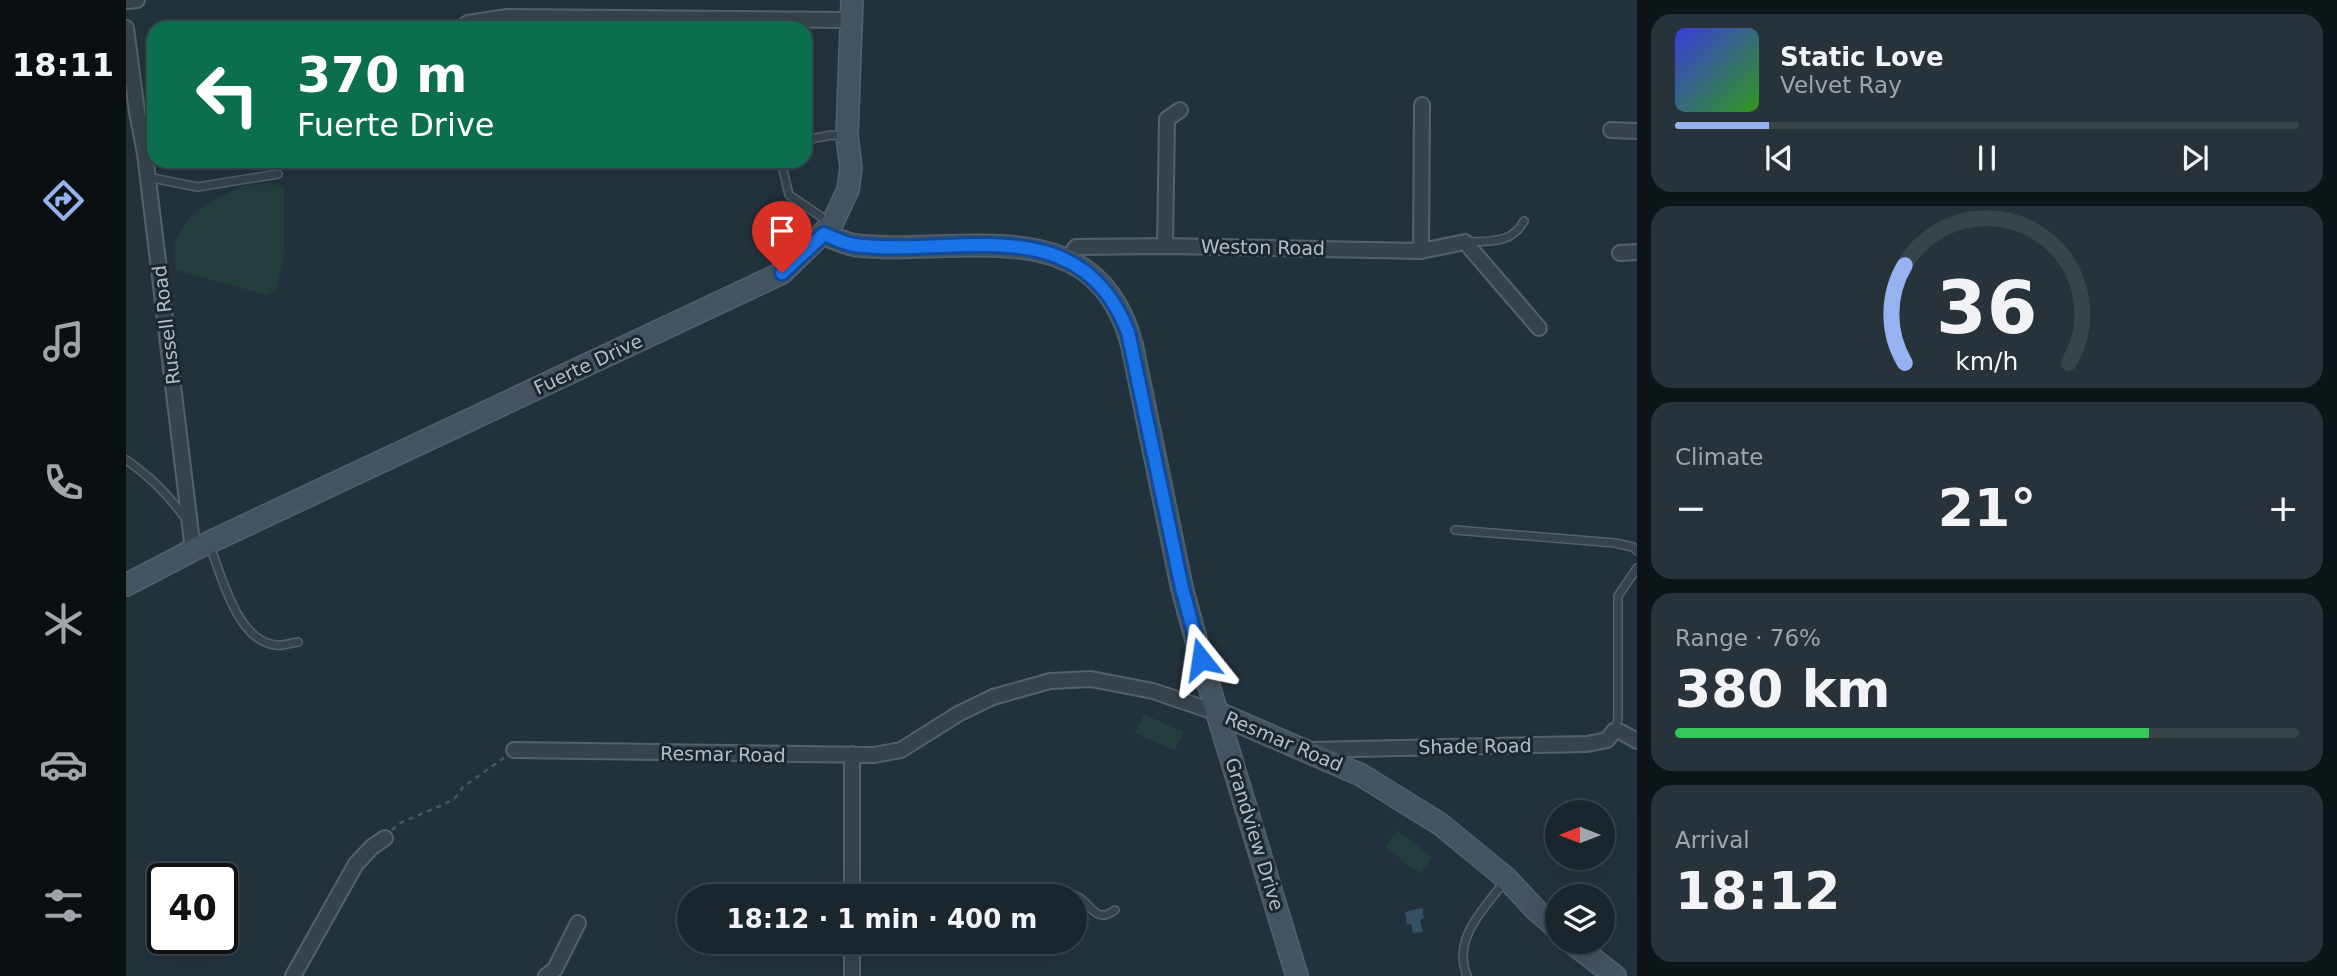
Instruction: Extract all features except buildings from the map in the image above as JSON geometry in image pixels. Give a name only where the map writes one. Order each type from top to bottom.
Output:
[{"type":"street","points":[[126,1],[137,0]]},
{"type":"street","points":[[481,21],[507,17],[852,10]]},
{"type":"street","name":"Fuerte Drive","points":[[126,585],[201,546],[782,273],[828,229],[848,190],[851,168],[847,136],[852,10]]},
{"type":"street","name":"Russell Road","points":[[126,29],[135,95],[132,111],[148,177],[190,526],[201,546]]},
{"type":"street","points":[[126,83],[135,95]]},
{"type":"street","points":[[1420,251],[1422,105]]},
{"type":"street","points":[[1165,246],[1167,119],[1180,110]]},
{"type":"street","points":[[1611,130],[1637,131]]},
{"type":"street","name":"Grandview Drive","points":[[828,229],[851,244],[1027,247],[1067,260],[1090,275],[1109,295],[1128,332],[1182,588],[1297,976]]},
{"type":"street","points":[[1465,242],[1539,328]]},
{"type":"street","name":"Weston Road","points":[[1067,260],[1076,247],[1420,251],[1465,242]]},
{"type":"street","points":[[1620,253],[1637,252]]},
{"type":"street","name":"Resmar Road","points":[[514,750],[874,755],[901,750],[958,714],[993,697],[1050,681],[1091,679],[1153,691],[1218,713],[1361,775],[1440,824],[1506,878],[1545,918]]},
{"type":"street","points":[[1614,731],[1637,741]]},
{"type":"street","name":"Shade Road","points":[[1307,750],[1587,744],[1607,740],[1614,731]]},
{"type":"street","points":[[852,754],[852,884]]},
{"type":"street","points":[[293,976],[356,864],[386,838]]},
{"type":"street","points":[[546,976],[555,969],[578,923]]},
{"type":"street","points":[[852,954],[852,976]]},
{"type":"street","points":[[1587,954],[1615,976]]},
{"type":"lane","points":[[812,139],[832,135],[847,136]]},
{"type":"lane","points":[[783,168],[789,195],[828,229]]},
{"type":"lane","points":[[148,177],[197,187],[278,174]]},
{"type":"lane","points":[[1465,242],[1503,240],[1519,230],[1524,221]]},
{"type":"lane","points":[[126,460],[148,475],[162,489],[190,526]]},
{"type":"lane","points":[[1455,530],[1615,543],[1633,547],[1637,551]]},
{"type":"lane","points":[[201,546],[230,603],[257,637],[275,646],[298,642]]},
{"type":"lane","points":[[1614,731],[1618,719],[1618,596],[1637,568]]},
{"type":"lane","points":[[1467,976],[1462,963],[1462,947],[1470,928],[1506,878]]},
{"type":"lane","points":[[1087,906],[1093,912],[1102,915],[1115,910]]},
{"type":"path","points":[[386,838],[400,823],[456,797],[463,787],[514,750]]},
{"type":"green space","points":[[270,183],[284,186],[284,251],[277,290],[266,295],[176,270],[174,243],[189,218],[216,199],[245,185]]},
{"type":"green space","points":[[1144,714],[1183,732],[1175,751],[1135,733]]},
{"type":"green space","points":[[1398,831],[1432,857],[1420,874],[1385,847]]},
{"type":"water","points":[[1422,908],[1424,918],[1420,920],[1423,932],[1413,933],[1411,924],[1407,925],[1405,912]]},
{"type":"route","points":[[782,273],[824,234],[851,244],[871,246],[1027,247],[1054,254],[1090,275],[1117,307],[1132,345],[1157,476],[1201,659]]}]
